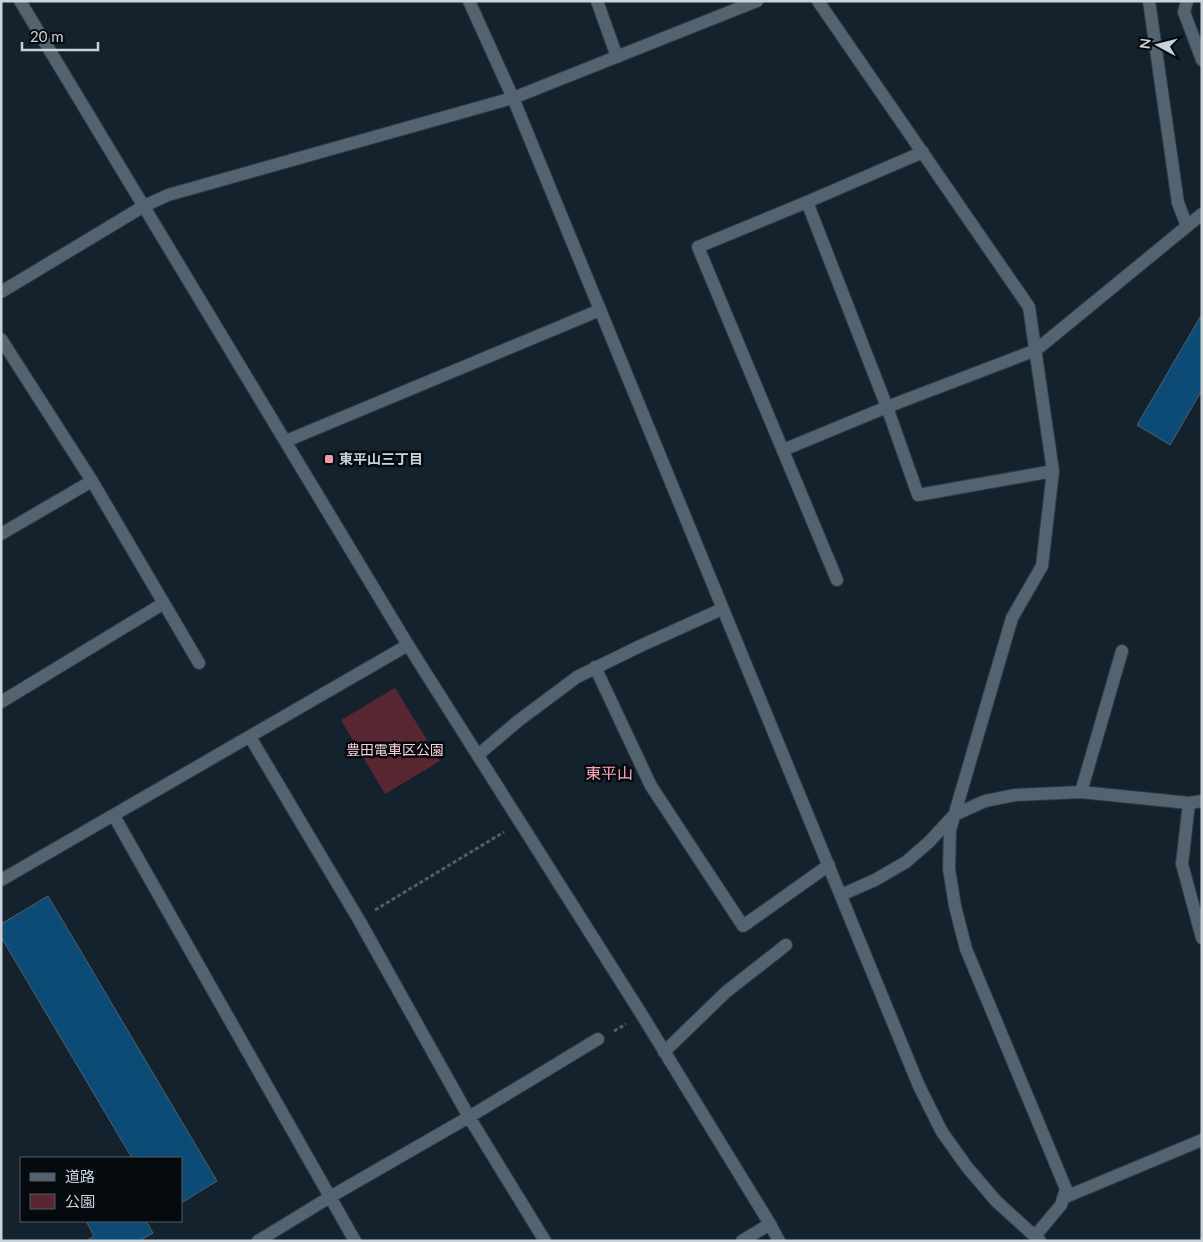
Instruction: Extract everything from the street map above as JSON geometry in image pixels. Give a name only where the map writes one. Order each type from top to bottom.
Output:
[{"type":"street","points":[[20,1],[408,645],[642,1015],[779,1241]]},
{"type":"street","points":[[469,1],[513,98],[919,1086],[942,1132],[967,1167],[996,1201],[1038,1239],[1061,1205],[1066,1189],[966,948],[955,906],[949,869],[950,830],[1012,618],[1042,566],[1053,471],[1029,307],[818,1]]},
{"type":"street","points":[[597,1],[617,57]]},
{"type":"street","points":[[1,292],[144,206],[168,196],[513,98],[756,1]]},
{"type":"street","points":[[1149,1],[1178,202],[1186,226]]},
{"type":"street","points":[[1187,1],[1184,12],[1202,60]]},
{"type":"street","points":[[837,580],[698,247],[923,152]]},
{"type":"street","points":[[807,202],[887,407],[918,495],[1053,471]]},
{"type":"street","points":[[783,450],[887,407],[1036,350],[1202,214]]},
{"type":"street","points":[[286,441],[600,310]]},
{"type":"street","points":[[1,339],[92,481],[199,662]]},
{"type":"street","points":[[1,534],[92,481]]},
{"type":"street","points":[[1,702],[164,603]]},
{"type":"street","points":[[478,755],[577,677],[722,609]]},
{"type":"street","points":[[1,880],[408,645]]},
{"type":"street","points":[[1081,792],[1122,650]]},
{"type":"street","points":[[595,667],[651,786],[743,926],[829,866]]},
{"type":"street","points":[[250,737],[359,920],[469,1117],[545,1241]]},
{"type":"street","points":[[841,895],[875,880],[906,862],[929,842],[954,815],[985,801],[1015,795],[1081,792],[1196,802],[1182,864],[1202,938]]},
{"type":"street","points":[[114,816],[355,1241]]},
{"type":"street","points":[[664,1052],[726,992],[786,945]]},
{"type":"street","points":[[258,1241],[598,1039]]},
{"type":"street","points":[[1064,1198],[1202,1140]]},
{"type":"street","points":[[742,1241],[770,1224]]},
{"type":"path","points":[[359,920],[520,823]]},
{"type":"path","points":[[598,1039],[642,1015]]},
{"type":"green space","name":"豊田電車区公園","points":[[395,688],[440,761],[385,794],[341,720]]},
{"type":"building","points":[[1202,314],[1202,390],[1170,445],[1137,425]]},
{"type":"building","points":[[48,896],[217,1181],[182,1202],[182,1157],[131,1157],[1,937],[1,924]]},
{"type":"building","points":[[87,1222],[147,1222],[153,1233],[139,1241],[86,1241],[94,1236]]},
{"type":"place","name":"東平山三丁目","points":[[329,459]]},
{"type":"district","name":"東平山","points":[[609,773]]}]
